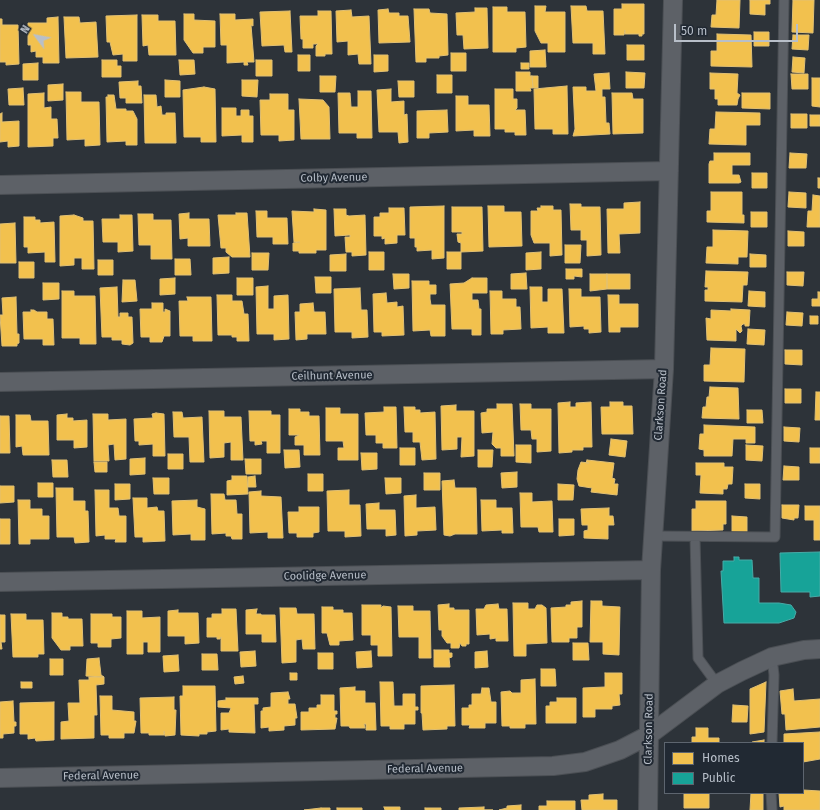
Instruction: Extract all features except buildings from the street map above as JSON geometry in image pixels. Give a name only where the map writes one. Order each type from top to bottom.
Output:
[{"type":"street","name":"Clarkson Road","points":[[648,810],[652,536],[664,369],[673,0]]},
{"type":"street","name":"Colby Avenue","points":[[0,185],[669,171]]},
{"type":"street","name":"Ceilhunt Avenue","points":[[0,382],[664,369]]},
{"type":"street","name":"Coolidge Avenue","points":[[0,582],[651,570]]},
{"type":"street","name":"Federal Avenue","points":[[0,778],[553,766],[585,762],[613,753],[649,735],[717,684],[772,657],[804,650],[820,649]]},
{"type":"lane","points":[[652,536],[775,537],[784,0]]},
{"type":"lane","points":[[695,537],[698,658],[717,684]]},
{"type":"lane","points":[[772,657],[774,675],[772,742]]},
{"type":"lane","points":[[771,794],[772,810]]}]
